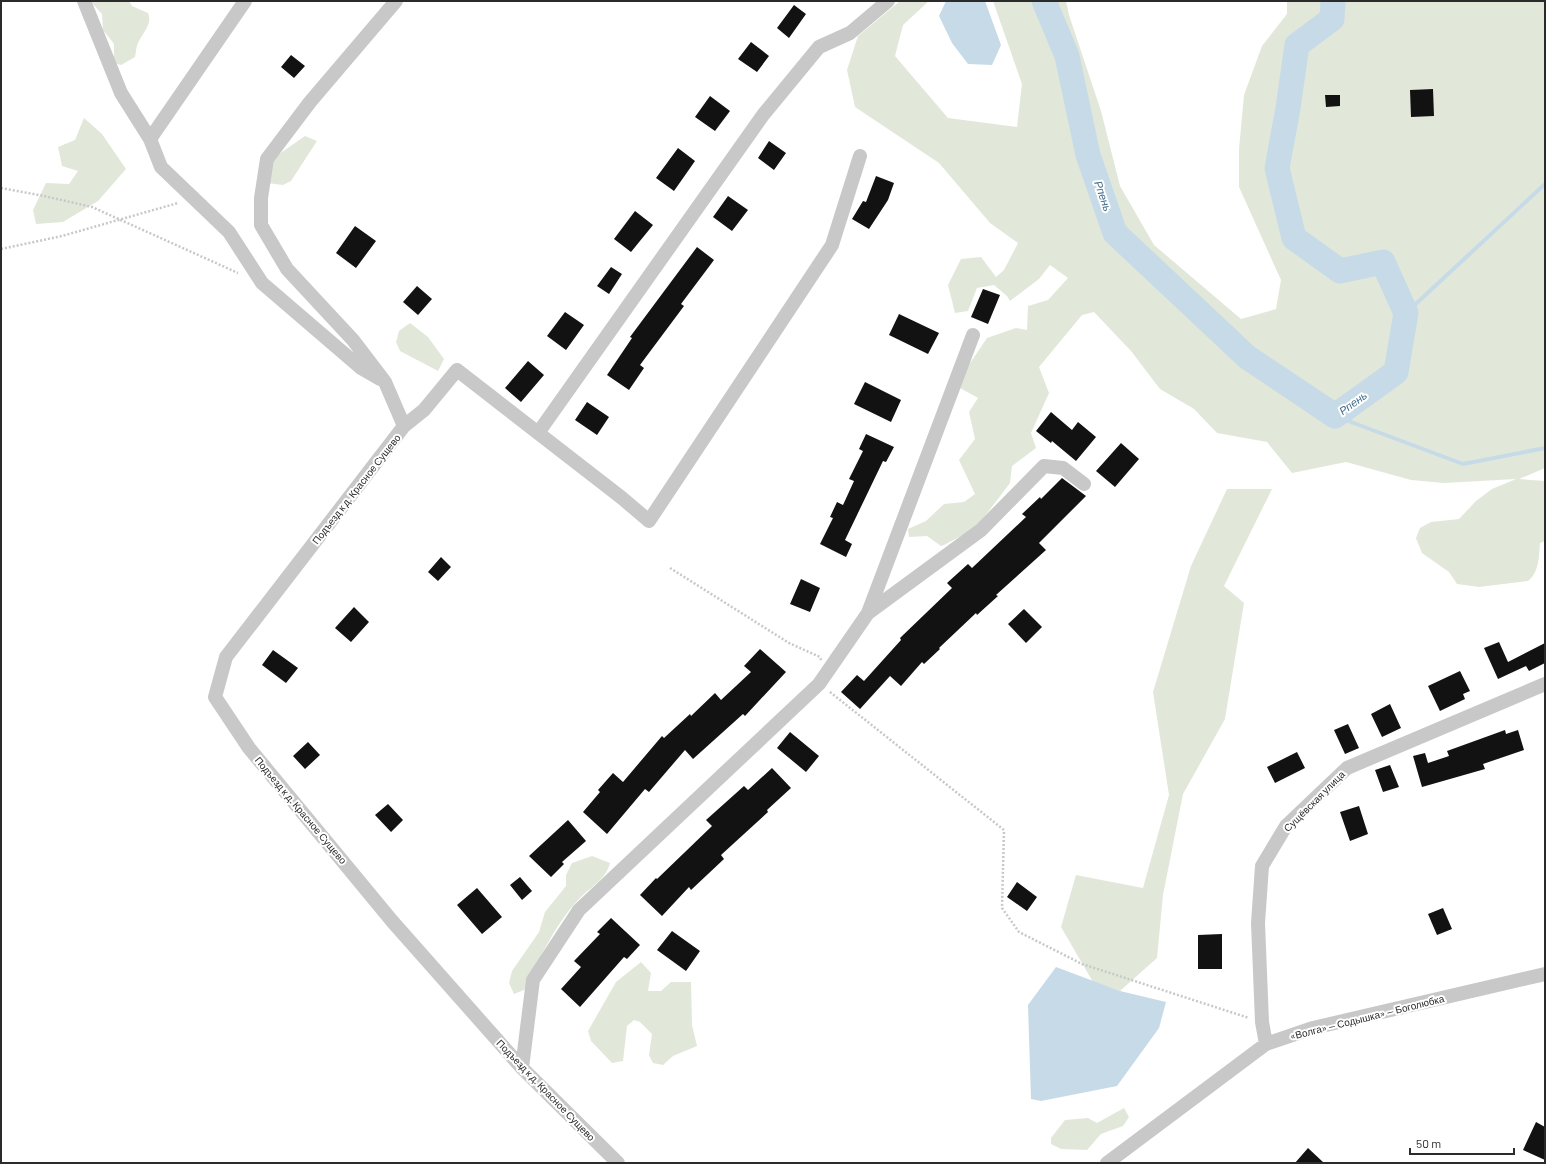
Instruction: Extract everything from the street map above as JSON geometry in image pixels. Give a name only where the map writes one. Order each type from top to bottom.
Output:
[{"type":"street","points":[[84,1],[121,93],[150,139],[161,167],[229,232],[262,283],[361,368],[385,382]]},
{"type":"street","points":[[150,139],[245,1]]},
{"type":"street","points":[[396,1],[310,102],[267,159],[260,198],[261,225],[287,269],[353,340],[385,382],[404,426]]},
{"type":"street","points":[[860,156],[832,244],[648,521],[622,498],[538,432],[763,115],[819,47],[850,33],[888,1]]},
{"type":"street","points":[[522,1068],[532,980],[579,910],[823,679],[868,613],[973,335]]},
{"type":"street","name":"Подъезд к д. Красное Сущево","points":[[538,432],[457,370],[424,410],[404,426],[226,656],[215,697],[254,754],[392,921],[522,1068],[618,1163]]},
{"type":"street","points":[[868,613],[981,530],[1044,466],[1063,468],[1084,484]]},
{"type":"street","name":"Сущёвская улица","points":[[1266,1044],[1262,1022],[1258,924],[1262,866],[1286,826],[1347,768],[1545,684]]},
{"type":"street","name":"«Волга» — Содышка» — Боголюбка","points":[[1107,1163],[1266,1044],[1313,1028],[1545,974]]},
{"type":"path","points":[[1,188],[92,207],[240,274]]},
{"type":"path","points":[[1,249],[62,236],[195,199]]},
{"type":"path","points":[[670,568],[789,643],[820,657],[823,679],[1004,830],[1002,908],[1019,932],[1082,964],[1262,1022]]},
{"type":"green space","points":[[93,1],[129,1],[132,6],[148,13],[148,25],[137,45],[135,57],[121,65],[114,63],[114,44],[103,30],[102,14],[92,3]]},
{"type":"green space","points":[[900,1],[929,1],[903,25],[895,56],[948,118],[1017,127],[1022,84],[993,1],[1066,1],[1069,15],[1101,111],[1120,186],[1154,245],[1241,319],[1276,309],[1281,280],[1239,187],[1239,149],[1244,95],[1262,46],[1287,14],[1287,1],[1545,1],[1545,468],[1519,479],[1545,481],[1545,541],[1540,543],[1538,564],[1532,578],[1528,581],[1479,587],[1457,584],[1449,572],[1422,553],[1416,538],[1420,528],[1431,522],[1459,519],[1476,501],[1492,489],[1516,479],[1444,483],[1411,480],[1346,462],[1292,473],[1267,442],[1217,433],[1194,409],[1160,389],[1131,351],[1094,312],[1082,315],[1039,367],[1049,393],[1031,433],[1036,448],[1012,466],[1010,483],[982,520],[965,534],[941,546],[927,536],[909,537],[908,529],[926,521],[944,504],[964,502],[975,494],[959,460],[975,439],[969,412],[978,398],[960,388],[960,378],[987,338],[1016,328],[1027,330],[1028,306],[1048,300],[1068,278],[1050,265],[1039,279],[1010,301],[1007,296],[994,285],[977,288],[968,311],[955,313],[948,285],[961,259],[981,257],[996,277],[1004,270],[1018,243],[990,223],[939,163],[855,107],[847,70],[858,36]]},
{"type":"green space","points":[[84,118],[102,134],[126,169],[98,201],[63,222],[36,224],[33,210],[46,183],[69,184],[78,171],[62,166],[58,147],[75,140]]},
{"type":"green space","points":[[305,136],[317,141],[291,181],[283,185],[267,183],[272,159]]},
{"type":"green space","points":[[410,323],[428,337],[444,359],[438,371],[400,351],[396,342],[399,331]]},
{"type":"green space","points":[[1227,489],[1272,489],[1224,586],[1244,603],[1225,719],[1183,794],[1163,895],[1157,958],[1120,991],[1093,982],[1061,927],[1076,875],[1143,888],[1169,795],[1153,692],[1191,566]]},
{"type":"green space","points":[[592,856],[610,863],[606,873],[573,905],[543,952],[524,990],[514,994],[509,983],[512,971],[539,932],[545,912],[566,886],[566,875],[572,863]]},
{"type":"green space","points":[[641,962],[651,973],[648,991],[661,991],[671,982],[691,982],[692,1025],[697,1046],[673,1056],[663,1065],[653,1063],[649,1055],[652,1034],[640,1022],[634,1020],[627,1026],[623,1061],[612,1063],[591,1041],[588,1031],[616,982]]},
{"type":"green space","points":[[1124,1108],[1129,1117],[1123,1126],[1101,1134],[1087,1150],[1061,1149],[1051,1144],[1051,1138],[1065,1120],[1088,1118],[1097,1123]]},
{"type":"water","points":[[946,1],[985,1],[1001,45],[992,65],[968,64],[952,43],[939,16]]},
{"type":"water","points":[[1056,967],[1120,991],[1166,1002],[1159,1028],[1117,1086],[1041,1101],[1031,1099],[1028,1005]]},
{"type":"building","points":[[794,5],[806,14],[789,38],[777,28]]},
{"type":"building","points":[[751,42],[769,56],[757,72],[738,59]]},
{"type":"building","points":[[291,55],[305,66],[294,78],[281,67]]},
{"type":"building","points":[[1433,89],[1434,116],[1411,117],[1410,90]]},
{"type":"building","points":[[1325,95],[1340,95],[1340,106],[1326,107]]},
{"type":"building","points":[[710,96],[730,111],[715,131],[695,117]]},
{"type":"building","points":[[769,141],[786,153],[774,170],[758,158]]},
{"type":"building","points":[[678,148],[695,161],[674,191],[656,178]]},
{"type":"building","points":[[876,176],[894,183],[888,200],[869,229],[852,219],[863,201],[866,202]]},
{"type":"building","points":[[728,196],[748,210],[732,231],[713,217]]},
{"type":"building","points":[[635,211],[653,225],[631,252],[614,239]]},
{"type":"building","points":[[355,226],[376,241],[356,268],[336,253]]},
{"type":"building","points":[[697,247],[714,260],[681,304],[684,306],[640,365],[644,368],[629,390],[607,375],[632,338],[630,337]]},
{"type":"building","points":[[611,267],[622,274],[609,294],[597,286]]},
{"type":"building","points":[[417,286],[432,299],[418,315],[403,302]]},
{"type":"building","points":[[983,289],[1000,295],[988,324],[971,317]]},
{"type":"building","points":[[565,312],[584,325],[566,350],[547,336]]},
{"type":"building","points":[[899,314],[939,333],[928,354],[889,335]]},
{"type":"building","points":[[528,361],[544,375],[521,402],[505,388]]},
{"type":"building","points":[[865,382],[901,400],[891,422],[854,404]]},
{"type":"building","points":[[587,402],[609,417],[597,435],[575,420]]},
{"type":"building","points":[[1051,412],[1072,430],[1078,422],[1096,437],[1076,461],[1052,441],[1051,443],[1036,431]]},
{"type":"building","points":[[866,434],[894,447],[886,462],[883,461],[845,540],[852,544],[846,557],[820,544],[833,518],[830,517],[837,502],[843,505],[854,481],[849,479],[863,451],[859,449]]},
{"type":"building","points":[[1121,443],[1139,459],[1115,487],[1096,471]]},
{"type":"building","points":[[1062,478],[1086,496],[1039,543],[1046,550],[996,595],[998,596],[977,615],[976,613],[924,664],[922,662],[901,686],[890,676],[860,709],[841,692],[857,675],[864,681],[901,640],[900,638],[952,588],[947,583],[968,564],[972,568],[1026,517],[1022,514],[1040,497],[1041,499]]},
{"type":"building","points":[[441,557],[451,567],[438,581],[428,572]]},
{"type":"building","points":[[801,579],[820,588],[810,612],[790,604]]},
{"type":"building","points":[[354,607],[369,622],[351,642],[335,628]]},
{"type":"building","points":[[1024,609],[1042,627],[1026,643],[1008,624]]},
{"type":"building","points":[[1499,642],[1508,662],[1545,643],[1545,663],[1529,671],[1526,666],[1498,679],[1484,648]]},
{"type":"building","points":[[760,649],[786,672],[745,716],[743,714],[693,759],[685,750],[649,792],[645,789],[607,834],[583,812],[600,792],[598,790],[613,773],[623,782],[662,736],[664,738],[690,714],[691,716],[715,693],[721,700],[751,672],[744,666]]},
{"type":"building","points":[[273,650],[298,668],[286,683],[262,665]]},
{"type":"building","points":[[1460,671],[1470,691],[1463,694],[1465,699],[1440,711],[1428,686]]},
{"type":"building","points":[[1390,704],[1401,728],[1382,737],[1371,714]]},
{"type":"building","points":[[1348,724],[1359,748],[1345,754],[1334,730]]},
{"type":"building","points":[[1505,730],[1506,734],[1518,730],[1524,750],[1483,764],[1485,769],[1422,787],[1413,756],[1425,753],[1428,763],[1449,756],[1447,751]]},
{"type":"building","points":[[790,732],[819,756],[806,772],[777,748]]},
{"type":"building","points":[[308,742],[320,755],[305,769],[293,756]]},
{"type":"building","points":[[1297,752],[1305,768],[1275,783],[1267,767]]},
{"type":"building","points":[[1390,765],[1399,787],[1383,792],[1375,770]]},
{"type":"building","points":[[772,768],[791,788],[767,810],[768,812],[721,855],[724,859],[691,890],[689,887],[662,916],[640,895],[656,878],[657,879],[712,826],[706,820],[744,786],[748,790]]},
{"type":"building","points":[[388,804],[403,820],[391,832],[375,815]]},
{"type":"building","points":[[1359,806],[1368,834],[1350,841],[1340,812]]},
{"type":"building","points":[[568,820],[586,841],[562,862],[564,864],[551,877],[529,856]]},
{"type":"building","points":[[520,877],[532,891],[522,900],[510,885]]},
{"type":"building","points":[[1017,882],[1037,897],[1027,911],[1007,897]]},
{"type":"building","points":[[477,888],[502,917],[482,934],[457,905]]},
{"type":"building","points":[[1443,908],[1452,929],[1437,935],[1428,914]]},
{"type":"building","points":[[611,918],[640,945],[627,959],[624,957],[580,1007],[561,989],[581,967],[574,961],[600,934],[597,932]]},
{"type":"building","points":[[672,931],[700,951],[686,971],[657,950]]},
{"type":"building","points":[[1222,934],[1222,969],[1198,969],[1198,935]]},
{"type":"building","points":[[1536,1122],[1545,1127],[1545,1160],[1523,1150]]},
{"type":"building","points":[[1308,1148],[1324,1163],[1295,1163]]},
{"type":"waterway","name":"Рпень","points":[[1044,1],[1067,56],[1088,155],[1115,233],[1247,357],[1335,416],[1396,372],[1406,313],[1383,262],[1340,271],[1294,238],[1277,168],[1288,108],[1297,45],[1332,19],[1333,1]]},
{"type":"waterway","points":[[1406,313],[1545,184]]},
{"type":"waterway","points":[[1335,416],[1463,464],[1545,448]]}]
